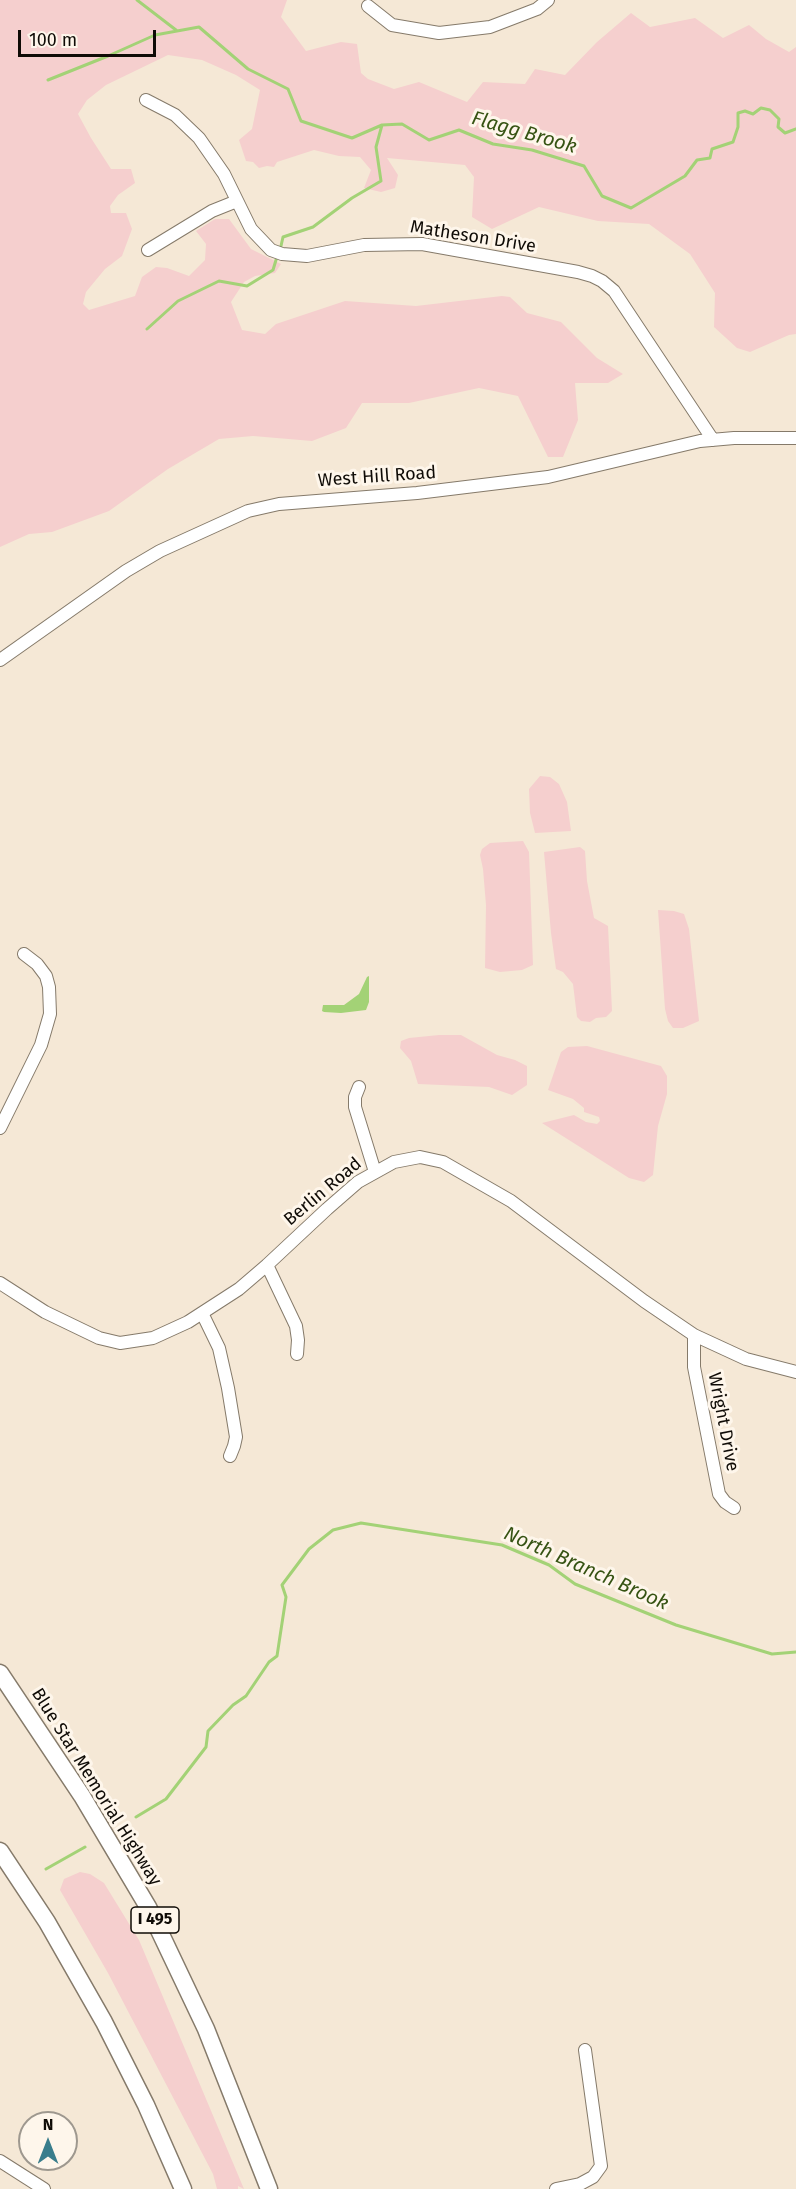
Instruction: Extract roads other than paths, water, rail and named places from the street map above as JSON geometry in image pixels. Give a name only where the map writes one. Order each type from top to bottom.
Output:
[{"type":"highway","name":"Blue Star Memorial Highway","points":[[0,1673],[106,1833],[158,1926],[210,2038],[269,2189]]},
{"type":"highway","points":[[0,1851],[47,1922],[105,2022],[146,2105],[183,2189]]},
{"type":"street","points":[[368,6],[392,25],[439,33],[490,27],[537,9],[548,0]]},
{"type":"street","name":"Matheson Drive","points":[[146,100],[175,115],[199,138],[224,174],[251,229],[271,250],[282,254],[307,256],[364,245],[422,244],[592,276],[614,291],[713,440]]},
{"type":"street","points":[[148,250],[212,211],[237,201]]},
{"type":"street","name":"West Hill Road","points":[[0,660],[126,571],[160,550],[248,511],[299,501],[417,493],[548,477],[699,441],[796,438]]},
{"type":"street","points":[[0,1128],[41,1046],[50,1014],[50,987],[46,976],[37,964],[24,954]]},
{"type":"street","points":[[358,1088],[355,1107],[375,1172]]},
{"type":"street","name":"Berlin Road","points":[[0,1283],[56,1318],[110,1342],[130,1342],[153,1338],[177,1328],[238,1289],[342,1195],[375,1172],[394,1162],[420,1157],[443,1162],[471,1176],[524,1210],[644,1302],[694,1335],[746,1359],[796,1372]]},
{"type":"street","points":[[267,1265],[296,1326],[297,1354]]},
{"type":"street","points":[[202,1313],[219,1348],[228,1388],[236,1437],[230,1456]]},
{"type":"street","name":"Wright Drive","points":[[694,1335],[694,1367],[719,1494],[734,1508]]},
{"type":"street","points":[[556,2189],[580,2184],[593,2177],[601,2166],[585,2050]]},
{"type":"street","points":[[0,2161],[44,2189]]},
{"type":"waterway","points":[[137,0],[176,30]]},
{"type":"waterway","name":"Flagg Brook","points":[[48,80],[155,35],[199,27],[248,69],[288,89],[301,121],[352,138],[382,125],[402,124],[429,140],[459,130],[493,144],[532,150],[584,166],[602,196],[631,208],[685,176],[697,160],[710,158],[712,149],[733,142],[738,127],[738,113],[745,111],[753,114],[761,108],[770,110],[779,119],[778,127],[785,133],[796,129]]},
{"type":"waterway","points":[[281,246],[283,237],[313,227],[352,198],[381,181],[376,147],[382,125]]},
{"type":"waterway","points":[[147,329],[178,301],[219,281],[247,286],[273,270],[276,260]]},
{"type":"waterway","name":"North Branch Brook","points":[[136,1817],[166,1799],[206,1747],[208,1731],[233,1705],[246,1696],[269,1662],[277,1656],[286,1597],[282,1585],[309,1549],[333,1530],[361,1523],[502,1545],[549,1565],[575,1584],[676,1625],[772,1654],[796,1652]]},
{"type":"waterway","name":"North Branch Brook","points":[[46,1869],[85,1847]]}]
